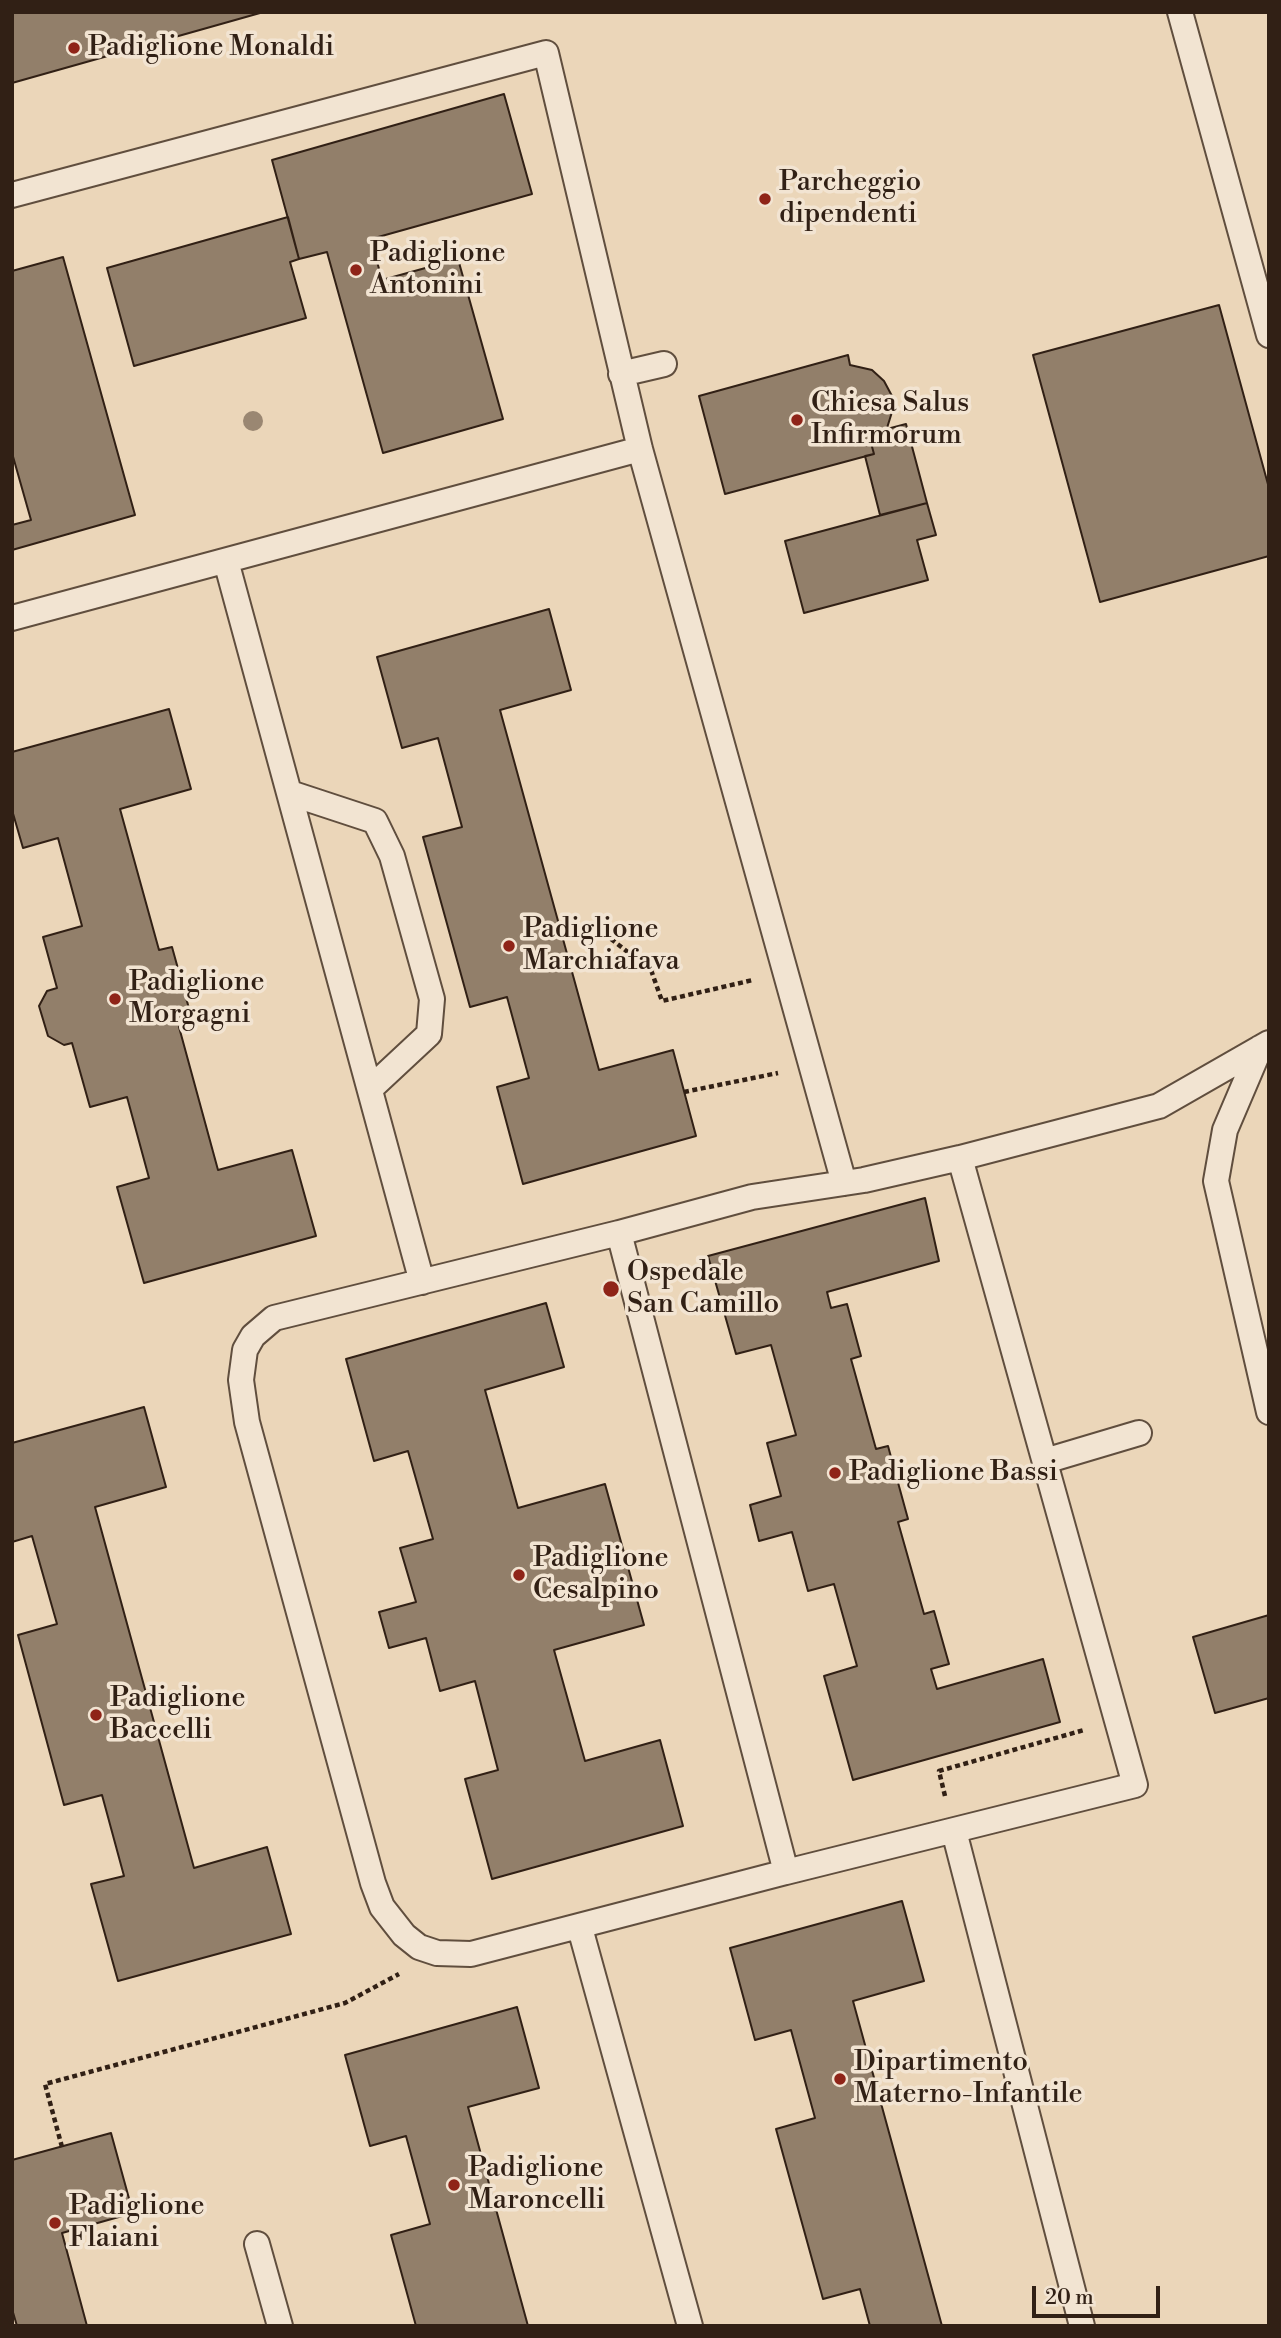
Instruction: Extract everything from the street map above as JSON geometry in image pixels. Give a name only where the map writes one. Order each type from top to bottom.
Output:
[{"type":"lane","points":[[1180,12],[1269,335]]},
{"type":"lane","points":[[12,195],[545,53],[640,449],[809,1066],[844,1183]]},
{"type":"lane","points":[[621,374],[664,364]]},
{"type":"lane","points":[[12,618],[640,449]]},
{"type":"lane","points":[[226,561],[422,1282]]},
{"type":"lane","points":[[290,793],[375,821],[392,856],[432,999],[429,1034],[370,1089]]},
{"type":"lane","points":[[960,1158],[1135,1785],[471,1954],[437,1953],[419,1947],[389,1919],[373,1883],[247,1422],[241,1380],[245,1350],[253,1336],[274,1318],[752,1198],[844,1183],[960,1158],[1158,1106],[1264,1045]]},
{"type":"lane","points":[[1264,1045],[1225,1130],[1216,1181],[1269,1412]]},
{"type":"lane","points":[[619,1233],[786,1872]]},
{"type":"lane","points":[[1045,1461],[1139,1433]]},
{"type":"lane","points":[[954,1831],[1082,2326]]},
{"type":"lane","points":[[580,1928],[690,2326]]},
{"type":"lane","points":[[257,2244],[280,2326]]},
{"type":"path","points":[[611,939],[651,970],[662,1001],[785,973]]},
{"type":"path","points":[[684,1092],[809,1066]]},
{"type":"path","points":[[954,1831],[939,1771],[1118,1720]]},
{"type":"path","points":[[62,2147],[45,2084],[345,2003],[437,1953]]},
{"type":"building","name":"Padiglione Monaldi","points":[[12,12],[259,12],[260,13],[12,83]]},
{"type":"building","name":"Padiglione Antonini","points":[[504,94],[532,194],[371,239],[382,280],[458,259],[503,419],[383,453],[327,252],[299,259],[272,160]]},
{"type":"building","points":[[288,217],[299,259],[290,262],[306,318],[134,366],[107,268]]},
{"type":"building","points":[[63,257],[135,515],[12,550],[12,525],[31,520],[12,453],[12,271]]},
{"type":"building","points":[[1219,305],[1269,488],[1269,556],[1100,602],[1033,355]]},
{"type":"building","name":"Chiesa Salus Infirmorum","points":[[848,355],[850,365],[872,370],[884,381],[892,396],[892,412],[887,428],[871,443],[874,454],[725,494],[699,396]]},
{"type":"building","points":[[906,424],[927,503],[880,515],[865,456],[874,454],[871,443],[887,429]]},
{"type":"building","points":[[927,503],[936,535],[917,540],[928,580],[804,613],[785,541]]},
{"type":"building","name":"Padiglione Marchiafava","points":[[549,609],[571,690],[500,710],[599,1070],[673,1050],[696,1136],[523,1184],[497,1087],[529,1078],[507,997],[470,1007],[423,837],[462,827],[438,738],[402,748],[377,657]]},
{"type":"building","name":"Padiglione Morgagni","points":[[169,709],[191,789],[120,809],[159,950],[172,947],[193,1023],[179,1027],[218,1170],[292,1150],[316,1236],[144,1283],[117,1187],[149,1178],[127,1097],[90,1107],[72,1043],[64,1045],[48,1036],[39,1006],[47,991],[57,988],[43,937],[82,926],[58,838],[23,848],[12,810],[12,752]]},
{"type":"building","name":"Padiglione Bassi","points":[[925,1198],[939,1261],[827,1292],[831,1308],[847,1304],[861,1356],[851,1359],[876,1449],[888,1446],[908,1519],[898,1522],[924,1614],[934,1611],[949,1664],[931,1669],[937,1689],[1043,1659],[1060,1722],[853,1780],[824,1676],[857,1666],[834,1584],[808,1591],[792,1532],[759,1541],[750,1505],[781,1496],[767,1443],[796,1435],[771,1345],[736,1354],[708,1256]]},
{"type":"building","name":"Padiglione Cesalpino","points":[[546,1303],[564,1367],[485,1390],[518,1508],[605,1484],[644,1625],[554,1650],[585,1761],[660,1740],[683,1826],[492,1879],[465,1779],[498,1770],[475,1681],[440,1691],[426,1638],[389,1648],[379,1612],[416,1602],[400,1548],[433,1539],[408,1451],[374,1461],[346,1359]]},
{"type":"building","name":"Padiglione Baccelli","points":[[144,1407],[166,1487],[95,1507],[194,1868],[267,1847],[291,1934],[118,1981],[91,1884],[124,1876],[102,1795],[64,1805],[18,1635],[57,1624],[32,1536],[12,1542],[12,1443]]},
{"type":"building","points":[[1269,1615],[1269,1698],[1215,1713],[1193,1637]]},
{"type":"building","name":"Dipartimento Materno-Infantile","points":[[902,1901],[924,1981],[853,2001],[942,2326],[870,2326],[860,2289],[823,2299],[776,2129],[815,2118],[791,2030],[755,2040],[730,1948]]},
{"type":"building","name":"Padiglione Maroncelli","points":[[517,2007],[539,2088],[468,2107],[528,2326],[416,2326],[391,2235],[430,2224],[406,2136],[370,2146],[345,2055]]},
{"type":"building","name":"Padiglione Flaiani","points":[[111,2133],[133,2213],[62,2233],[87,2326],[17,2326],[12,2309],[12,2160]]},
{"type":"place","name":"Padiglione Monaldi","points":[[74,48]]},
{"type":"place","name":"Parcheggio dipendenti","points":[[765,199]]},
{"type":"place","name":"Padiglione Antonini","points":[[356,270]]},
{"type":"place","name":"Chiesa Salus Infirmorum","points":[[797,420]]},
{"type":"place","name":"Padiglione Marchiafava","points":[[509,946]]},
{"type":"place","name":"Padiglione Morgagni","points":[[115,999]]},
{"type":"place","name":"Ospedale San Camillo","points":[[611,1289]]},
{"type":"place","name":"Padiglione Bassi","points":[[835,1473]]},
{"type":"place","name":"Padiglione Cesalpino","points":[[519,1575]]},
{"type":"place","name":"Padiglione Baccelli","points":[[96,1715]]},
{"type":"place","name":"Dipartimento Materno-Infantile","points":[[840,2079]]},
{"type":"place","name":"Padiglione Maroncelli","points":[[454,2185]]},
{"type":"place","name":"Padiglione Flaiani","points":[[55,2223]]}]
